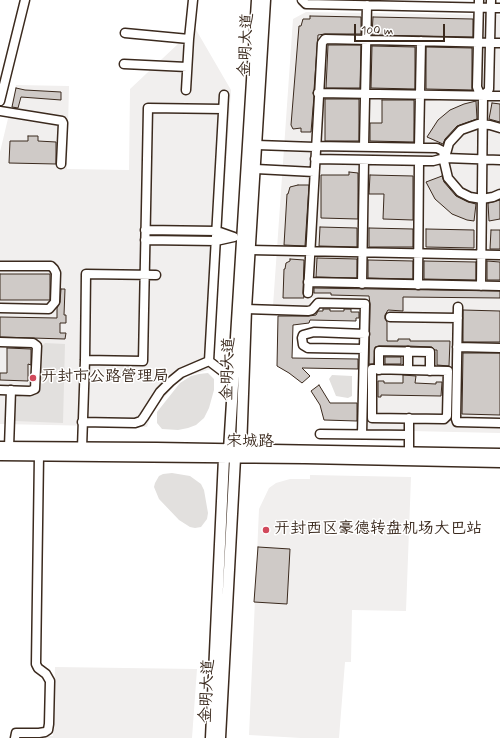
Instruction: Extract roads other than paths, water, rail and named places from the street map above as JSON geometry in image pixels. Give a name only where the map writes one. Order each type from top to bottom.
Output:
[{"type":"main road","name":"金明大道","points":[[211,738],[238,238],[257,0]]},
{"type":"main road","name":"金明大道","points":[[220,738],[256,169],[265,0]]},
{"type":"main road","name":"宋城路","points":[[5,447],[82,448],[226,454]]},
{"type":"main road","name":"宋城路","points":[[238,454],[500,462]]},
{"type":"main road","name":"宋城路","points":[[0,455],[500,454]]},
{"type":"street","points":[[0,101],[3,74],[25,0]]},
{"type":"street","points":[[186,90],[193,0]]},
{"type":"street","points":[[302,0],[306,4],[490,4],[500,8]]},
{"type":"street","points":[[479,4],[476,87],[483,95]]},
{"type":"street","points":[[481,286],[483,95],[489,88],[490,4]]},
{"type":"street","points":[[364,146],[367,5]]},
{"type":"street","points":[[125,33],[189,39]]},
{"type":"street","points":[[308,293],[322,42],[325,39],[500,43]]},
{"type":"street","points":[[419,148],[421,41]]},
{"type":"street","points":[[124,64],[187,67]]},
{"type":"street","points":[[318,93],[500,96]]},
{"type":"street","points":[[210,361],[224,95]]},
{"type":"street","points":[[85,360],[143,360],[148,108],[223,109]]},
{"type":"street","points":[[0,111],[62,121],[61,164]]},
{"type":"street","points":[[445,158],[449,143],[456,134],[467,127],[483,124],[500,128]]},
{"type":"street","points":[[257,145],[437,148],[443,151],[446,173],[456,188],[470,197],[482,199],[500,194]]},
{"type":"street","points":[[315,159],[433,161],[445,158],[500,160]]},
{"type":"street","points":[[362,284],[364,160]]},
{"type":"street","points":[[418,285],[419,161]]},
{"type":"street","points":[[256,169],[314,172]]},
{"type":"street","points":[[145,230],[217,231],[238,238]]},
{"type":"street","points":[[145,240],[216,241],[238,238]]},
{"type":"street","points":[[250,250],[500,256]]},
{"type":"street","points":[[0,266],[51,266],[56,273],[55,302],[50,309],[0,308]]},
{"type":"street","points":[[82,448],[86,274],[156,275]]},
{"type":"street","points":[[308,282],[500,286]]},
{"type":"street","points":[[246,309],[308,311],[312,310],[318,303],[365,304],[362,434]]},
{"type":"street","points":[[458,307],[457,422],[500,423]]},
{"type":"street","points":[[390,317],[458,318]]},
{"type":"street","points":[[364,350],[308,348],[303,345],[302,338],[303,335],[314,332],[365,334]]},
{"type":"street","points":[[0,342],[33,343],[37,346],[35,389],[30,391],[0,390]]},
{"type":"street","points":[[457,347],[500,348]]},
{"type":"street","points":[[379,370],[379,351],[408,351],[430,352],[430,371]]},
{"type":"street","points":[[408,351],[408,370]]},
{"type":"street","points":[[210,361],[226,374]]},
{"type":"street","points":[[82,422],[135,423],[141,421],[160,392],[170,382],[181,373],[210,361]]},
{"type":"street","points":[[372,369],[379,370],[448,371],[447,416],[444,419],[372,418],[372,369]]},
{"type":"street","points":[[5,447],[11,390]]},
{"type":"street","points":[[409,453],[410,418]]},
{"type":"street","points":[[320,434],[409,435]]},
{"type":"street","points":[[16,738],[16,733],[45,732],[48,730],[49,724],[50,681],[46,674],[38,668],[36,664],[38,455]]},
{"type":"place","name":"开封市公路管理局","points":[[33,378]]},
{"type":"place","name":"开封西区豪德转盘机场大巴站","points":[[266,530]]}]
